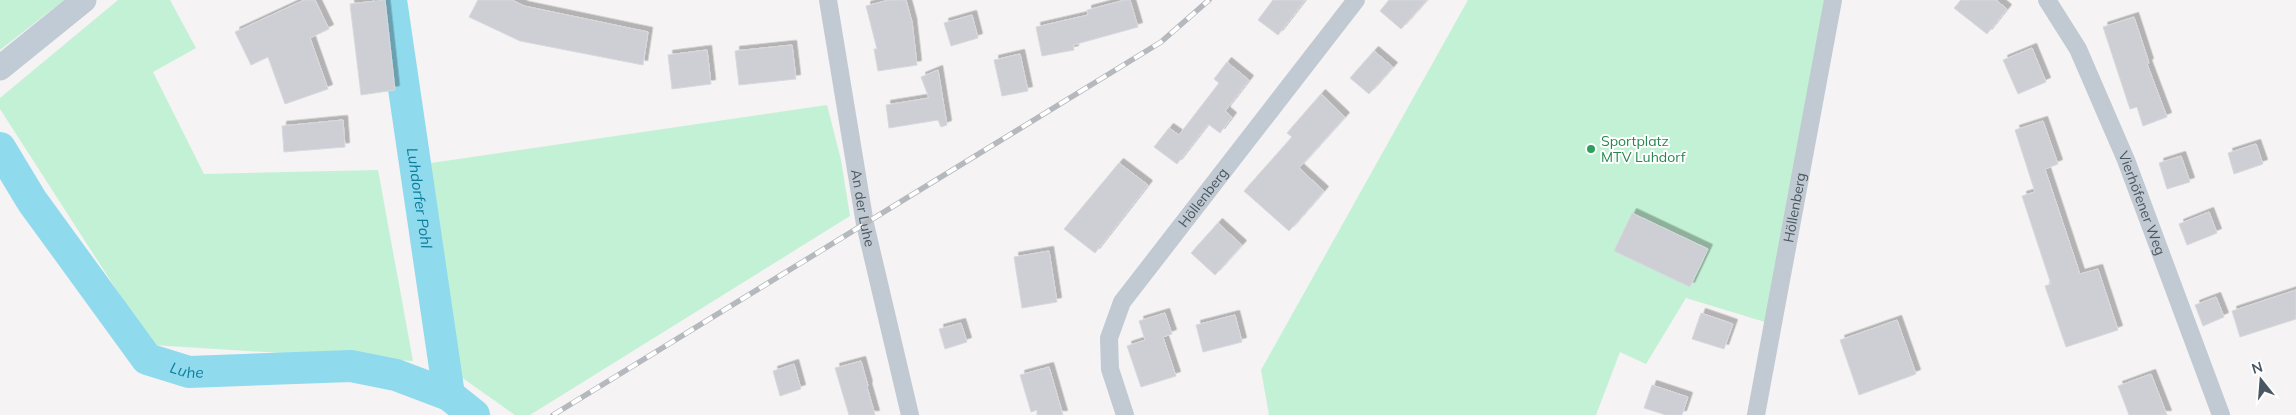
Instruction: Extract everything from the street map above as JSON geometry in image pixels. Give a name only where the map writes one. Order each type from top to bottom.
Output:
[{"type":"main road","points":[[4,65],[84,0]]},
{"type":"street","name":"An der Luhe","points":[[828,0],[865,224],[910,415]]},
{"type":"street","name":"Höllenberg","points":[[1125,415],[1110,369],[1109,338],[1122,302],[1356,0]]},
{"type":"street","name":"Höllenberg","points":[[1756,415],[1833,0]]},
{"type":"street","name":"Vierhöfener Weg","points":[[2047,0],[2078,49],[2126,160],[2221,415]]},
{"type":"green space","points":[[0,0],[64,0],[0,50]]},
{"type":"green space","points":[[118,0],[170,0],[196,48],[153,72],[204,174],[378,170],[413,361],[152,345],[0,109],[0,98]]},
{"type":"green space","name":"Sportplatz MTV Luhdorf","points":[[1468,0],[1827,0],[1765,322],[1686,298],[1646,364],[1620,352],[1596,415],[1269,415],[1261,370]]},
{"type":"green space","points":[[827,105],[841,160],[850,216],[530,415],[515,415],[454,372],[417,165]]},
{"type":"building","points":[[304,0],[315,0],[329,29],[310,38],[328,89],[285,104],[268,57],[251,65],[235,32]]},
{"type":"building","points":[[385,0],[395,90],[361,95],[350,4]]},
{"type":"building","points":[[478,0],[512,0],[524,6],[648,32],[643,65],[520,41],[469,17]]},
{"type":"building","points":[[889,0],[906,0],[912,22],[917,65],[878,71],[874,49],[877,49],[866,6]]},
{"type":"building","points":[[1130,0],[1138,27],[1073,45],[1074,50],[1042,56],[1036,27],[1088,15],[1087,10]]},
{"type":"building","points":[[1273,0],[1305,0],[1278,35],[1258,20]]},
{"type":"building","points":[[1389,0],[1427,0],[1401,29],[1380,11]]},
{"type":"building","points":[[1961,0],[1996,0],[2007,9],[1987,34],[1954,8]]},
{"type":"building","points":[[972,15],[978,38],[951,46],[944,23]]},
{"type":"building","points":[[2134,17],[2149,63],[2147,64],[2167,117],[2143,126],[2137,107],[2130,109],[2103,27]]},
{"type":"building","points":[[792,45],[796,79],[739,85],[735,51]]},
{"type":"building","points":[[2032,48],[2046,82],[2018,94],[2003,60]]},
{"type":"building","points":[[707,50],[711,84],[672,89],[668,55]]},
{"type":"building","points":[[1374,51],[1393,67],[1369,94],[1350,78]]},
{"type":"building","points":[[1020,54],[1028,91],[1002,96],[994,60]]},
{"type":"building","points":[[1227,62],[1249,80],[1225,111],[1232,117],[1220,133],[1208,124],[1177,164],[1154,147],[1169,128],[1179,135],[1219,83],[1214,79]]},
{"type":"building","points":[[938,70],[947,125],[941,127],[938,120],[889,128],[886,105],[929,98],[921,77]]},
{"type":"building","points":[[1321,94],[1345,117],[1299,168],[1324,191],[1289,231],[1244,191],[1292,137],[1287,133]]},
{"type":"building","points":[[343,120],[345,147],[284,152],[282,126]]},
{"type":"building","points":[[2043,121],[2058,164],[2045,169],[2080,274],[2098,269],[2118,330],[2066,347],[2045,286],[2051,284],[2022,196],[2035,192],[2015,130]]},
{"type":"building","points":[[2256,144],[2263,164],[2234,174],[2228,153]]},
{"type":"building","points":[[2181,156],[2190,182],[2167,189],[2159,163]]},
{"type":"building","points":[[1119,163],[1148,185],[1095,253],[1064,229]]},
{"type":"building","points":[[2209,212],[2217,233],[2187,245],[2179,224]]},
{"type":"building","points":[[1632,213],[1708,249],[1690,287],[1614,251]]},
{"type":"building","points":[[1218,223],[1242,245],[1215,275],[1191,253]]},
{"type":"building","points":[[1049,251],[1057,302],[1022,308],[1014,257]]},
{"type":"building","points":[[2296,290],[2296,319],[2240,337],[2232,311]]},
{"type":"building","points":[[2216,297],[2224,317],[2203,326],[2195,305]]},
{"type":"building","points":[[1165,313],[1172,334],[1163,337],[1176,376],[1141,387],[1127,346],[1145,340],[1139,321]]},
{"type":"building","points":[[1701,313],[1733,324],[1724,349],[1692,339]]},
{"type":"building","points":[[1235,315],[1242,342],[1203,352],[1196,325]]},
{"type":"building","points":[[1897,320],[1916,374],[1859,395],[1840,340]]},
{"type":"building","points":[[961,323],[967,342],[945,349],[939,329]]},
{"type":"building","points":[[861,361],[875,415],[849,415],[835,368]]},
{"type":"building","points":[[794,364],[801,389],[780,396],[773,371]]},
{"type":"building","points":[[1049,367],[1063,415],[1037,415],[1037,410],[1031,412],[1020,375]]},
{"type":"building","points":[[2151,374],[2167,415],[2129,415],[2118,386]]},
{"type":"building","points":[[1652,385],[1688,397],[1682,415],[1666,415],[1644,408]]},
{"type":"waterway","name":"Luhdorfer Pohl","points":[[391,0],[449,395]]},
{"type":"waterway","name":"Luhe","points":[[0,148],[32,201],[147,359],[189,372],[351,366],[396,375],[449,395],[474,415]]},
{"type":"railway","points":[[553,415],[1161,42],[1209,0]]},
{"type":"place","name":"Sportplatz MTV Luhdorf","points":[[1591,149]]}]
